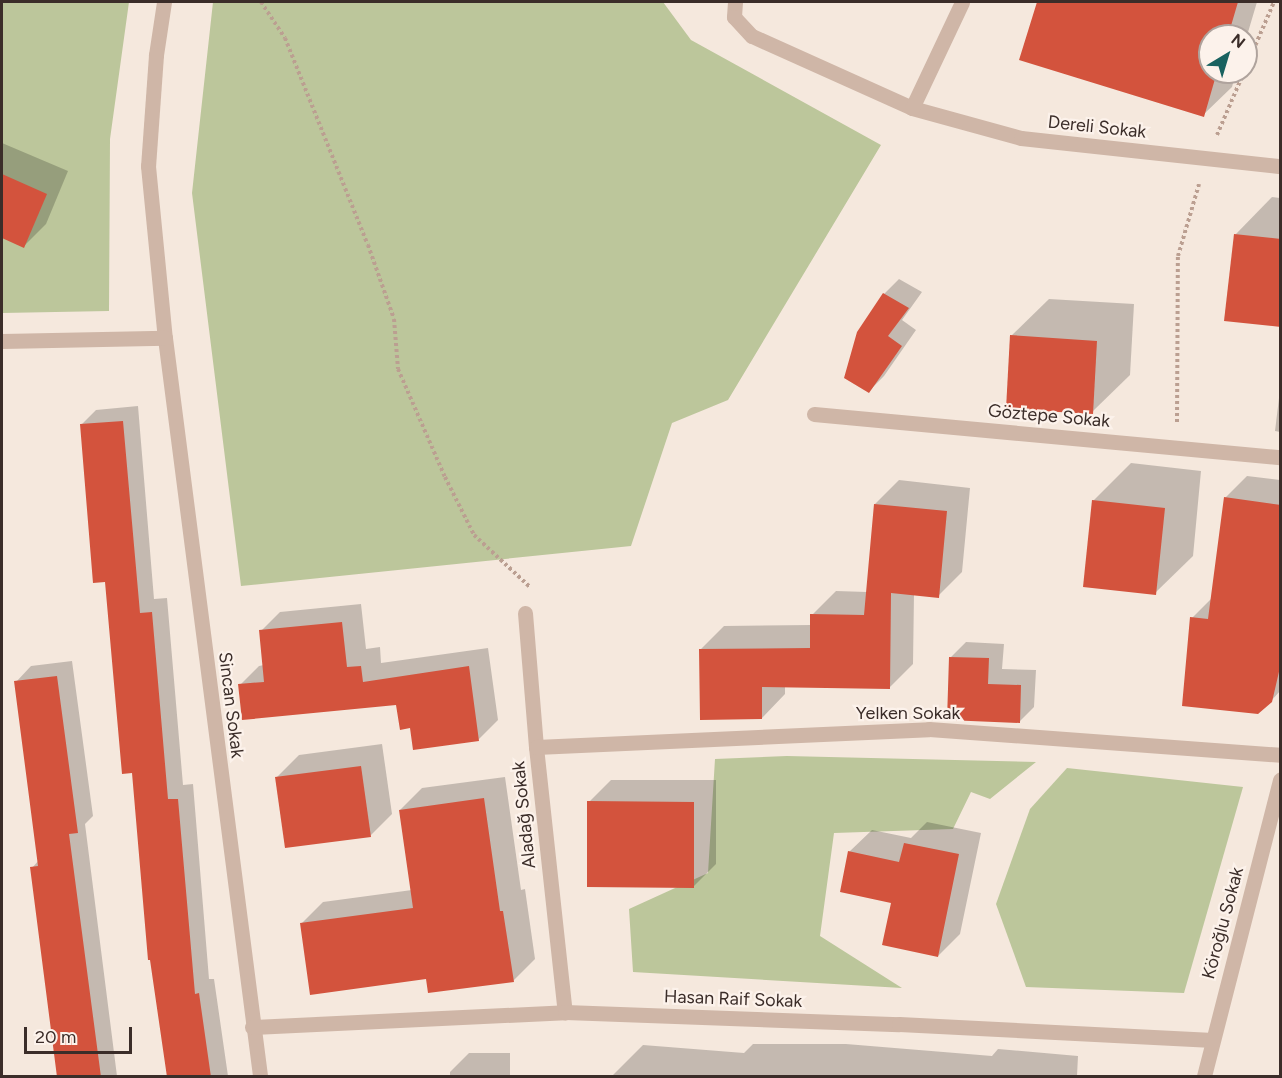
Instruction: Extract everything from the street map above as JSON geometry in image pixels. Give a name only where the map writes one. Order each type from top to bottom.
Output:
[{"type":"street","name":"Sincan Sokak","points":[[164,2],[156,55],[148,166],[165,338],[260,1077]]},
{"type":"street","name":"Dereli Sokak","points":[[735,2],[734,17],[752,36],[912,108],[1021,138],[1281,166]]},
{"type":"street","points":[[912,108],[962,2]]},
{"type":"street","points":[[2,341],[165,338]]},
{"type":"street","name":"Göztepe Sokak","points":[[814,414],[1281,457]]},
{"type":"street","name":"Aladağ Sokak","points":[[525,613],[536,747],[565,1012]]},
{"type":"street","name":"Yelken Sokak","points":[[536,747],[929,729],[1281,755]]},
{"type":"street","name":"Köroğlu Sokak","points":[[1204,1077],[1281,780]]},
{"type":"street","name":"Hasan Raif Sokak","points":[[252,1027],[565,1012],[899,1024],[1213,1040]]},
{"type":"path","points":[[261,2],[285,38],[368,245],[394,319],[398,369],[445,477],[474,535],[534,590]]},
{"type":"path","points":[[1258,39],[1274,2]]},
{"type":"path","points":[[1176,447],[1178,256],[1207,158],[1239,84]]},
{"type":"green space","points":[[2,2],[129,2],[110,139],[109,311],[2,313]]},
{"type":"green space","points":[[213,2],[663,2],[691,40],[881,145],[728,400],[672,423],[631,546],[241,586],[192,193]]},
{"type":"green space","points":[[787,756],[1036,762],[990,799],[971,792],[953,829],[834,833],[820,936],[902,988],[633,972],[629,909],[708,873],[715,759]]},
{"type":"green space","points":[[1067,768],[1243,787],[1184,993],[1026,987],[996,904],[1030,809]]},
{"type":"building","points":[[1037,2],[1238,2],[1232,24],[1198,24],[1198,84],[1214,84],[1204,117],[1019,60]]},
{"type":"building","points":[[2,174],[47,194],[24,248],[2,238]]},
{"type":"building","points":[[1234,234],[1281,239],[1281,327],[1224,321]]},
{"type":"building","points":[[883,293],[909,308],[888,336],[902,346],[869,393],[844,378],[857,332]]},
{"type":"building","points":[[1010,335],[1097,341],[1093,414],[1006,409]]},
{"type":"building","points":[[123,421],[140,613],[152,612],[168,799],[178,799],[195,994],[199,993],[211,1077],[167,1077],[150,960],[148,960],[132,773],[122,774],[105,582],[93,583],[80,424]]},
{"type":"building","points":[[1224,497],[1281,505],[1281,663],[1272,702],[1258,714],[1182,706],[1190,617],[1208,619]]},
{"type":"building","points":[[1092,500],[1165,508],[1156,595],[1083,587]]},
{"type":"building","points":[[874,504],[947,511],[939,598],[891,593],[890,689],[762,687],[762,719],[700,720],[699,649],[810,648],[810,614],[864,615]]},
{"type":"building","points":[[342,622],[347,667],[361,666],[363,682],[469,666],[479,741],[413,750],[410,728],[400,730],[396,705],[242,720],[238,684],[264,682],[259,630]]},
{"type":"building","points":[[949,657],[989,658],[988,684],[1021,685],[1020,723],[947,720]]},
{"type":"building","points":[[57,676],[78,833],[69,834],[101,1077],[57,1077],[30,867],[38,866],[14,681]]},
{"type":"building","points":[[361,766],[371,837],[285,848],[275,777]]},
{"type":"building","points":[[484,798],[500,911],[503,911],[514,982],[428,993],[426,979],[310,995],[300,923],[413,908],[399,810]]},
{"type":"building","points":[[587,801],[694,802],[694,888],[587,887]]},
{"type":"building","points":[[904,843],[959,854],[938,957],[882,945],[891,903],[840,892],[848,851],[899,862]]}]
